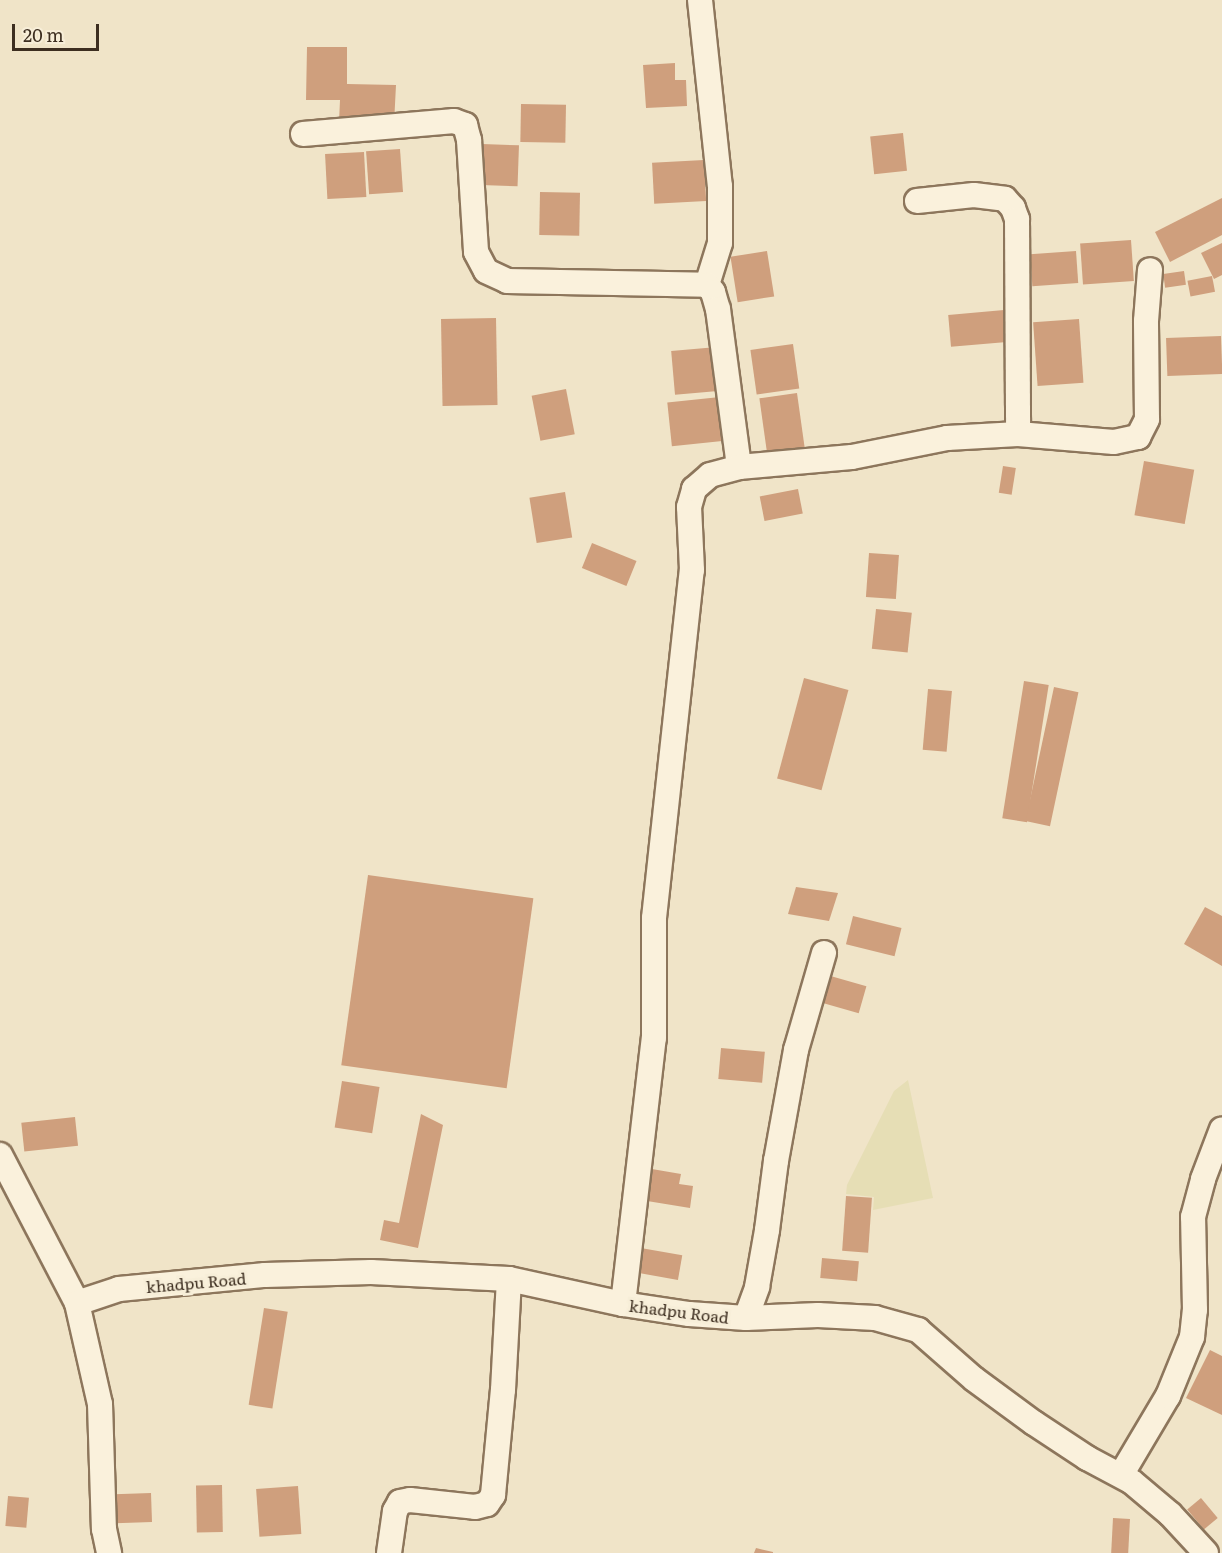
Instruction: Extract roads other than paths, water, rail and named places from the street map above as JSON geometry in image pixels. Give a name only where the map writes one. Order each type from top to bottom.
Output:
[{"type":"street","points":[[700,0],[720,186],[720,243],[707,285]]},
{"type":"street","points":[[303,134],[454,121],[465,125],[470,140],[476,252],[486,271],[507,281],[707,285],[713,292],[718,309],[739,467]]},
{"type":"street","points":[[917,201],[974,195],[1005,199],[1013,208],[1017,219],[1018,434]]},
{"type":"street","points":[[623,1304],[654,1038],[654,918],[693,570],[689,507],[694,489],[710,475],[739,467],[852,457],[947,438],[1018,434],[1114,442],[1138,437],[1147,419],[1146,321],[1150,270]]},
{"type":"street","points":[[746,1318],[757,1287],[796,1050],[824,953]]},
{"type":"street","points":[[1120,1475],[1168,1396],[1192,1337],[1195,1310],[1193,1217],[1203,1179],[1222,1129]]},
{"type":"street","points":[[0,1155],[77,1303],[100,1404],[104,1529],[109,1553]]},
{"type":"street","name":"khadpu Road","points":[[77,1303],[119,1289],[265,1275],[370,1272],[509,1279],[623,1304],[746,1318],[818,1315],[875,1318],[918,1330],[974,1380],[1087,1458],[1120,1475],[1170,1514],[1206,1553]]},
{"type":"street","points":[[389,1553],[395,1511],[400,1502],[410,1500],[475,1507],[487,1504],[493,1495],[503,1390],[509,1279]]}]
